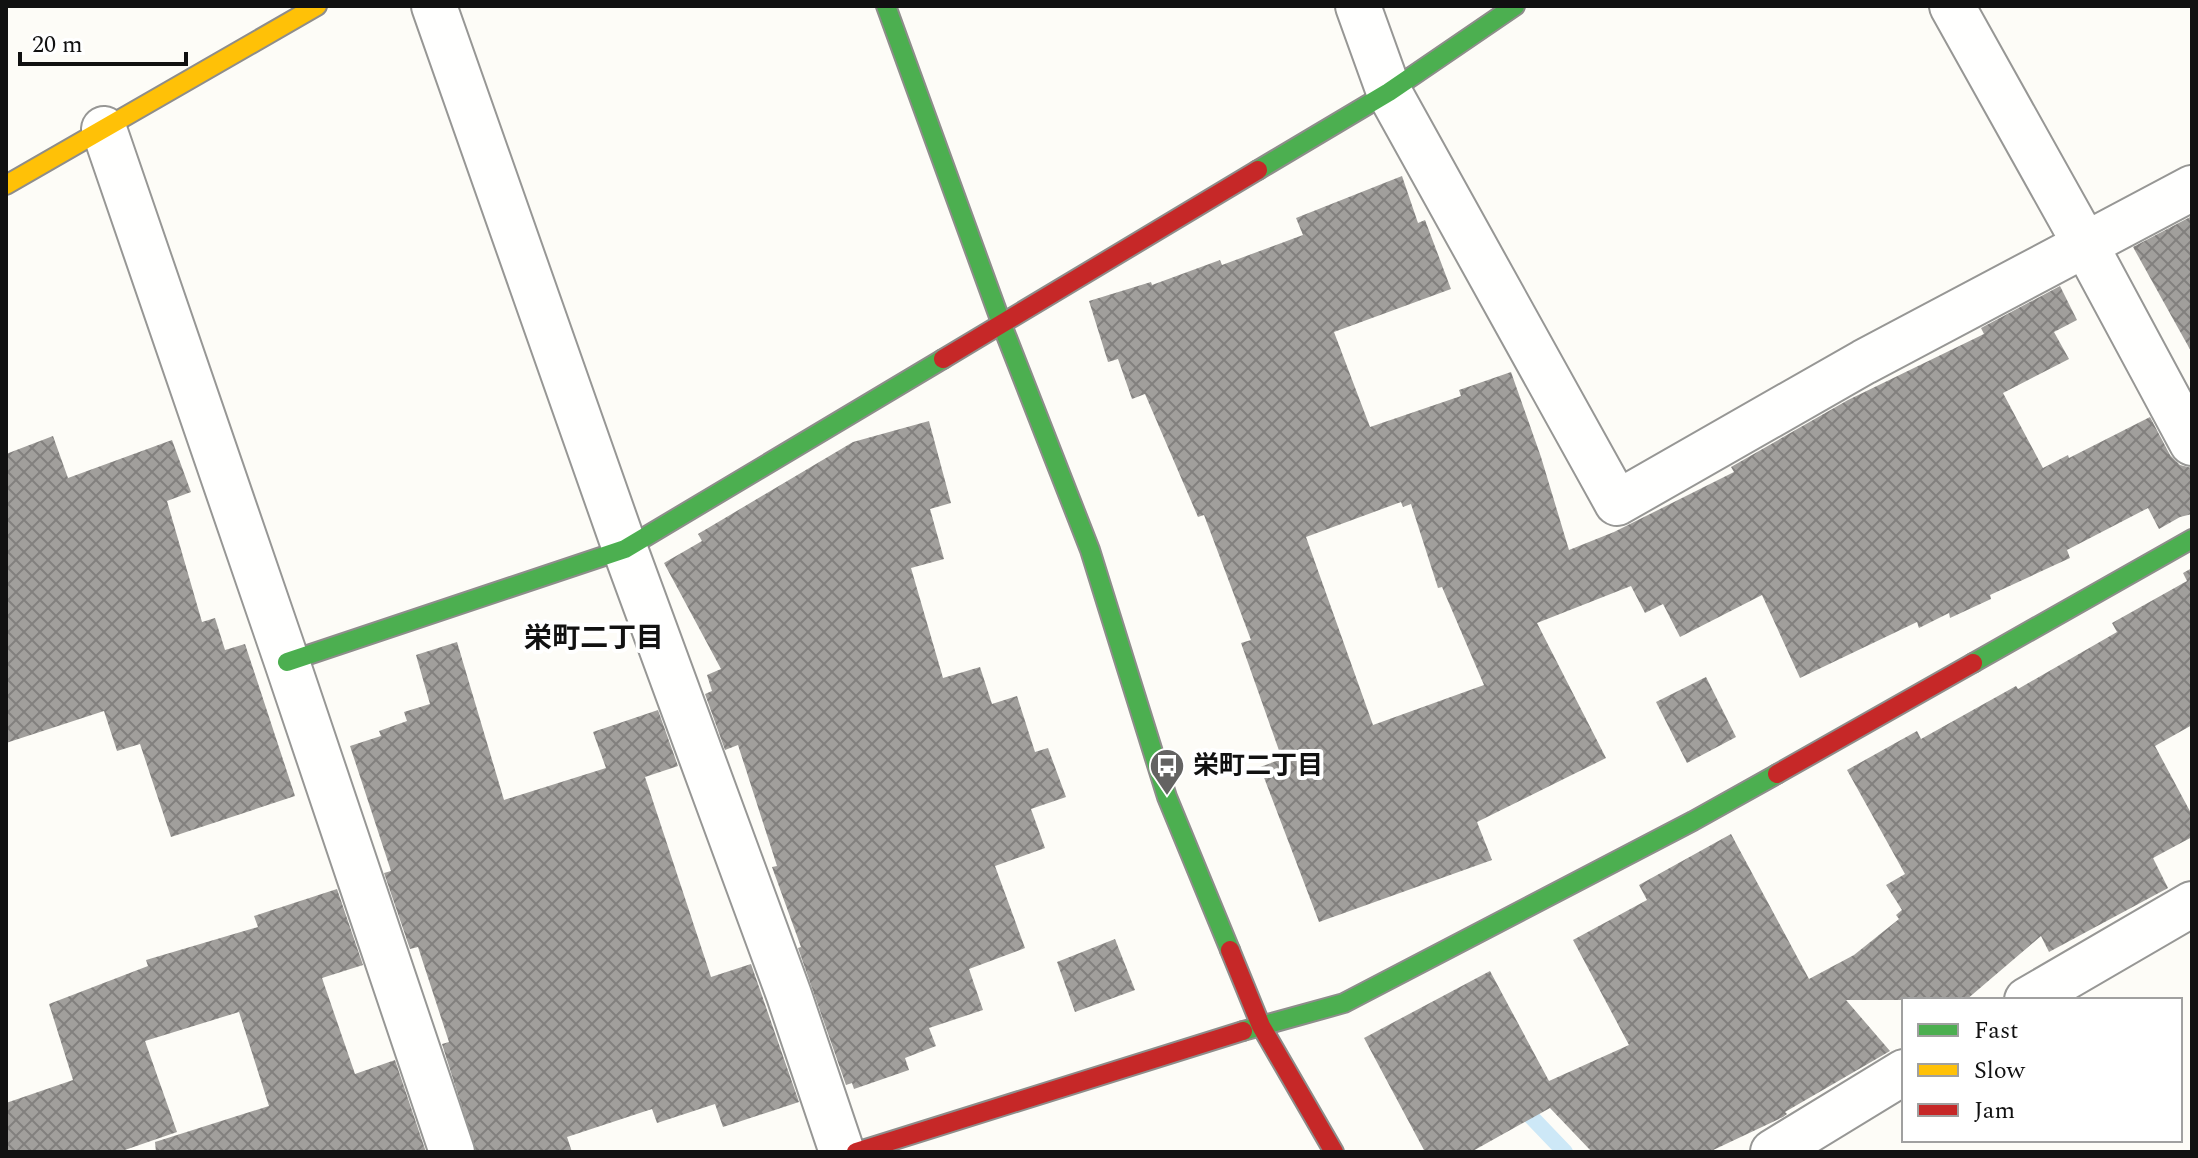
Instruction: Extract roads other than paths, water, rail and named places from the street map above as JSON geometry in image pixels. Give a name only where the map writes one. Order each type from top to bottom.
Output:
[{"type":"street","points":[[6,185],[317,6]]},
{"type":"street","points":[[434,6],[625,549],[789,995],[842,1152]]},
{"type":"street","points":[[886,6],[1002,325],[1090,550],[1167,797],[1261,1026],[1334,1152]]},
{"type":"street","points":[[1358,6],[1389,92],[1617,503],[1864,362],[2192,188]]},
{"type":"street","points":[[287,662],[625,549],[1389,92],[1515,6]]},
{"type":"street","points":[[1952,6],[2192,443]]},
{"type":"street","points":[[104,129],[452,1152]]},
{"type":"street","points":[[856,1152],[1344,1003],[1693,821],[2192,539]]},
{"type":"street","points":[[2030,998],[2192,904]]},
{"type":"street","points":[[1773,1152],[1902,1073]]},
{"type":"waterway","points":[[1517,1102],[1565,1152]]},
{"type":"place","name":"栄町二丁目","points":[[1167,797]]},
{"type":"district","name":"栄町二丁目","points":[[594,638]]}]
